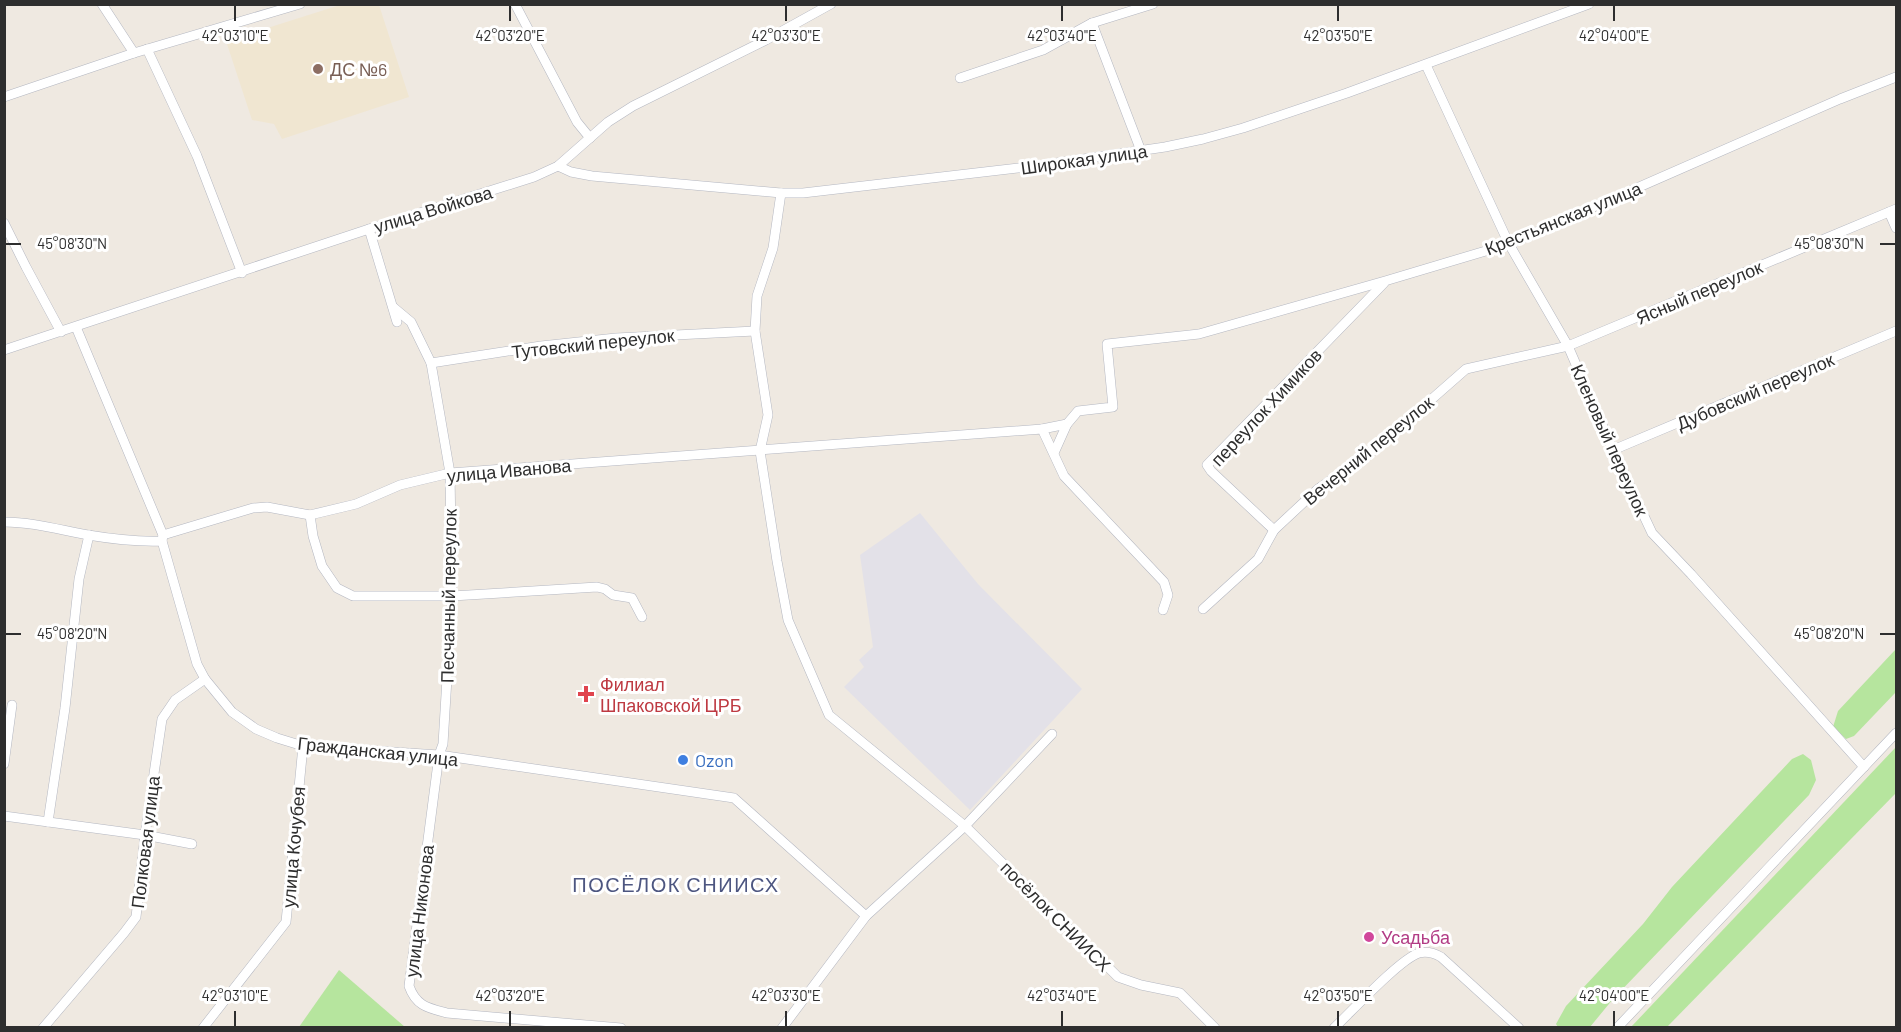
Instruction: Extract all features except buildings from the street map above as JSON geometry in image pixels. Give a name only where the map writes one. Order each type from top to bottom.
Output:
[{"type":"street","points":[[102,4],[134,53]]},
{"type":"street","points":[[4,97],[134,53],[300,4]]},
{"type":"street","points":[[515,4],[577,122],[590,138]]},
{"type":"street","name":"улица Войкова","points":[[4,350],[534,177],[558,166],[608,122],[633,106],[766,40],[831,4]]},
{"type":"street","points":[[960,78],[1043,50],[1092,23],[1153,4]]},
{"type":"street","name":"Широкая улица","points":[[558,166],[571,172],[592,176],[781,193],[847,189],[1141,151],[1203,139],[1243,128],[1426,65],[1589,4]]},
{"type":"street","points":[[1092,23],[1141,151]]},
{"type":"street","points":[[147,49],[197,156],[242,273]]},
{"type":"street","name":"Кленовый переулок","points":[[1426,65],[1509,244],[1568,346],[1612,450],[1652,533],[1864,767]]},
{"type":"street","name":"Крестьянская улица","points":[[1067,424],[1078,411],[1113,407],[1107,344],[1199,333],[1509,244],[1840,99],[1896,77]]},
{"type":"street","points":[[760,451],[768,415],[755,331],[757,296],[773,248],[781,193]]},
{"type":"street","points":[[1893,211],[1896,228]]},
{"type":"street","name":"Ясный переулок","points":[[1568,346],[1893,211]]},
{"type":"street","points":[[4,223],[61,332]]},
{"type":"street","points":[[369,229],[397,322]]},
{"type":"street","name":"переулок Химиков","points":[[1274,530],[1207,465],[1385,281]]},
{"type":"street","name":"Песчанный переулок","points":[[393,307],[411,322],[431,363],[450,473],[452,596],[443,744],[439,755]]},
{"type":"street","name":"Гражданская улица","points":[[76,327],[163,538],[197,664],[205,680],[232,712],[256,729],[303,746],[439,755],[734,798],[866,916]]},
{"type":"street","name":"Тутовский переулок","points":[[431,363],[541,346],[616,338],[755,331]]},
{"type":"street","name":"Дубовский переулок","points":[[1612,450],[1896,331]]},
{"type":"street","name":"Вечерний переулок","points":[[1203,609],[1258,559],[1274,530],[1318,489],[1368,455],[1466,369],[1568,346]]},
{"type":"street","points":[[1054,453],[1067,424]]},
{"type":"street","name":"улица Иванова","points":[[4,522],[45,525],[89,535],[142,542],[163,538],[253,508],[267,507],[310,515],[356,504],[400,485],[450,473],[1042,429],[1067,424]]},
{"type":"street","points":[[1042,429],[1064,476],[1164,582],[1167,595],[1163,610]]},
{"type":"street","name":"посёлок СНИИСХ","points":[[760,451],[788,620],[829,715],[965,826],[1118,977],[1141,986],[1180,993],[1215,1028]]},
{"type":"street","points":[[310,515],[313,536],[322,566],[338,588],[353,596],[452,596],[597,587],[613,595],[632,598],[642,617]]},
{"type":"street","points":[[48,822],[65,708],[79,579],[89,535]]},
{"type":"street","name":"Полковая улица","points":[[43,1028],[136,916],[162,719],[175,700],[205,680]]},
{"type":"street","points":[[4,764],[12,705]]},
{"type":"street","points":[[1617,1028],[1896,733]]},
{"type":"street","points":[[782,1028],[866,916],[965,826],[1053,734]]},
{"type":"street","name":"улица Кочубея","points":[[203,1028],[286,922],[303,746]]},
{"type":"street","name":"улица Никонова","points":[[439,755],[409,986],[414,999],[429,1008],[447,1013],[621,1028]]},
{"type":"street","points":[[4,816],[145,835],[192,844]]},
{"type":"street","points":[[1334,1028],[1404,962],[1422,952],[1441,957],[1519,1028]]},
{"type":"shaded area","name":"ДС №6","points":[[340,5],[379,5],[409,97],[282,139],[274,124],[252,120],[226,41]]},
{"type":"shaded area","points":[[920,513],[978,584],[1082,689],[970,810],[844,687],[864,667],[859,660],[873,647],[860,555]]},
{"type":"green space","points":[[1896,649],[1896,692],[1854,736],[1846,739],[1833,727],[1838,711]]},
{"type":"green space","points":[[1896,747],[1896,793],[1667,1027],[1631,1027]]},
{"type":"green space","points":[[1803,754],[1811,760],[1816,780],[1809,795],[1613,999],[1590,1027],[1558,1027],[1556,1024],[1566,1006],[1643,924],[1672,887],[1792,759]]},
{"type":"green space","points":[[339,970],[405,1027],[299,1027]]},
{"type":"place","name":"ДС №6","points":[[318,69]]},
{"type":"place","name":"Филиал Шпаковской ЦРБ","points":[[586,694]]},
{"type":"place","name":"Ozon","points":[[683,760]]},
{"type":"place","name":"Усадьба","points":[[1369,937]]},
{"type":"district","name":"ПОСЁЛОК СНИИСХ","points":[[676,884]]}]
